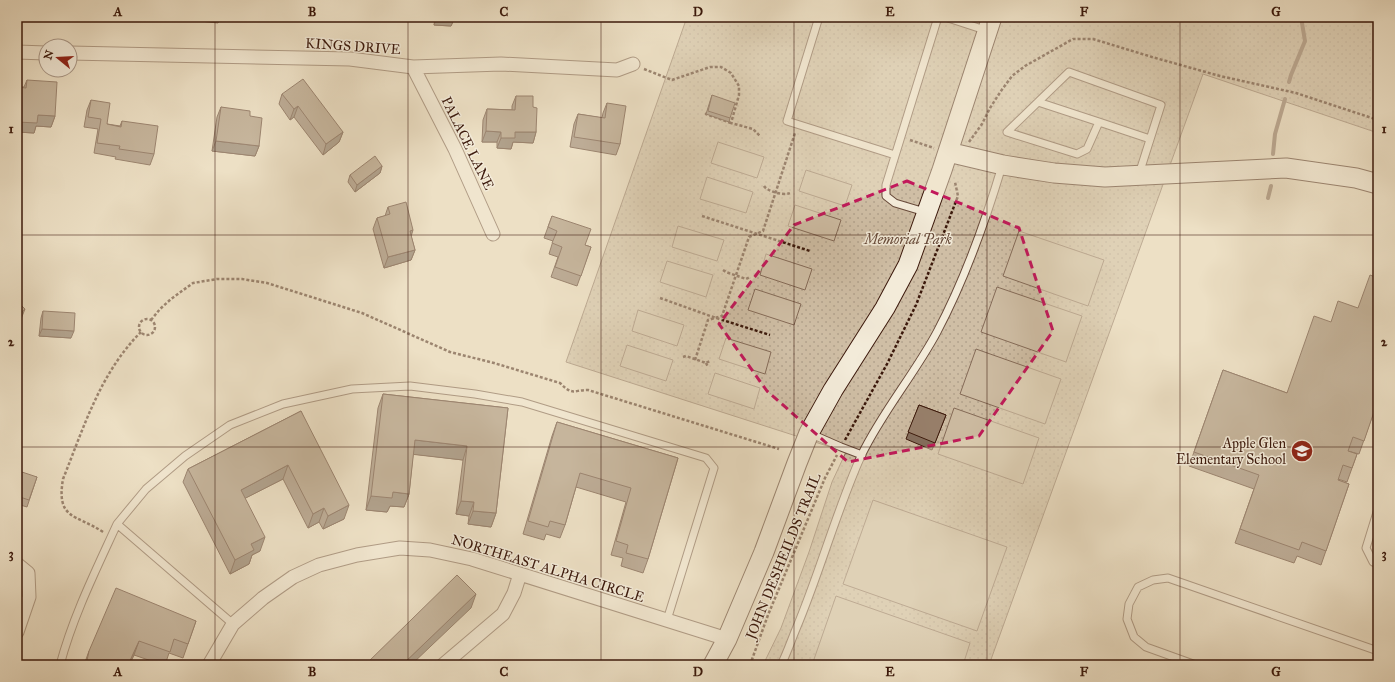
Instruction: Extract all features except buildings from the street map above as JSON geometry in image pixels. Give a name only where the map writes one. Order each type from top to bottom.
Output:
[{"type":"street","points":[[713,665],[727,639],[764,552],[809,433],[833,390],[885,308],[908,265],[927,213],[941,150],[990,24]]},
{"type":"street","points":[[17,52],[38,53]]},
{"type":"street","name":"KINGS DRIVE","points":[[78,53],[350,59],[413,67],[501,64],[617,70],[634,64]]},
{"type":"street","name":"PALACE LANE","points":[[413,67],[455,149],[493,234]]},
{"type":"street","points":[[941,150],[1003,165],[1054,173],[1105,177],[1286,168],[1356,178],[1378,184]]},
{"type":"street","name":"NORTHEAST ALPHA CIRCLE","points":[[209,665],[233,624],[263,598],[293,577],[318,566],[357,555],[400,548],[430,550],[472,559],[727,639]]},
{"type":"street","points":[[17,564],[28,573],[29,597],[17,632]]},
{"type":"street","points":[[443,665],[503,614],[514,593],[520,574]]},
{"type":"lane","points":[[819,17],[786,121],[895,155]]},
{"type":"lane","points":[[927,213],[895,203],[886,196],[886,185],[938,17]]},
{"type":"lane","points":[[945,17],[990,24]]},
{"type":"lane","points":[[1099,122],[1087,149],[1077,154],[1007,132],[1069,72],[1161,105],[1138,176]]},
{"type":"lane","points":[[1038,102],[1150,139]]},
{"type":"lane","points":[[781,665],[804,610],[844,497],[862,455],[880,423],[936,333],[961,282],[983,228],[1003,165]]},
{"type":"lane","points":[[60,665],[64,648],[91,580],[117,524],[146,488],[185,456],[230,425],[283,404],[352,389],[410,386],[475,394],[522,402],[706,458],[714,468],[667,620]]},
{"type":"lane","points":[[809,433],[862,455]]},
{"type":"lane","points":[[1378,509],[1366,548],[1373,562],[1378,564]]},
{"type":"lane","points":[[117,524],[233,624]]},
{"type":"lane","points":[[1196,665],[1146,647],[1134,636],[1127,619],[1129,604],[1138,587],[1153,580],[1168,578],[1378,651]]},
{"type":"path","points":[[969,142],[1012,76],[1025,66],[1073,39],[1094,39],[1212,74],[1296,93],[1378,120]]},
{"type":"path","points":[[634,64],[672,80],[710,67],[721,67],[732,74],[739,86],[739,96],[732,114],[731,123]]},
{"type":"path","points":[[730,105],[736,107]]},
{"type":"path","points":[[708,109],[706,114],[754,129],[760,136]]},
{"type":"path","points":[[901,137],[941,150]]},
{"type":"path","points":[[695,360],[708,320],[722,316],[749,238],[763,231],[791,146]]},
{"type":"path","points":[[844,443],[887,364],[916,305],[958,196],[954,180]]},
{"type":"path","points":[[764,188],[787,196],[790,193]]},
{"type":"path","points":[[702,216],[810,251]]},
{"type":"path","points":[[724,272],[746,279],[748,283]]},
{"type":"path","points":[[746,279],[750,277]]},
{"type":"path","points":[[151,320],[171,299],[193,283],[204,280],[230,278],[268,284],[362,314],[450,352],[494,363],[560,383],[569,390],[575,392],[588,390],[779,449]]},
{"type":"path","points":[[660,298],[770,335]]},
{"type":"path","points":[[146,318],[151,320],[155,327],[153,332],[149,335],[141,332],[139,325],[142,320],[146,318]]},
{"type":"path","points":[[111,538],[93,526],[70,514],[62,506],[60,493],[63,479],[99,391],[109,372],[141,332]]},
{"type":"path","points":[[684,356],[706,363],[708,366]]},
{"type":"path","points":[[706,363],[710,361]]},
{"type":"path","name":"JOHN DESHEILDS TRAIL","points":[[750,665],[768,615],[825,478],[837,455]]},
{"type":"highlighted area","points":[[907,181],[1019,228],[1053,331],[979,436],[848,462],[767,391],[719,324],[794,225]]},
{"type":"green space","name":"Memorial Park","points":[[687,17],[1378,17],[1378,133],[1203,74],[989,665],[763,665],[781,628],[809,552],[832,482],[846,452],[566,362]]},
{"type":"green space","points":[[718,142],[764,157],[757,178],[711,163]]},
{"type":"green space","points":[[806,170],[852,185],[845,206],[799,191]]},
{"type":"green space","points":[[707,177],[753,192],[746,213],[700,199]]},
{"type":"green space","points":[[795,205],[841,220],[834,241],[788,226]]},
{"type":"green space","points":[[678,226],[724,240],[717,261],[672,247]]},
{"type":"green space","points":[[1019,231],[1104,260],[1088,306],[1003,276]]},
{"type":"green space","points":[[766,254],[812,269],[805,290],[760,275]]},
{"type":"green space","points":[[667,261],[713,275],[706,297],[660,282]]},
{"type":"green space","points":[[997,287],[1082,316],[1066,362],[981,332]]},
{"type":"green space","points":[[755,289],[801,304],[794,325],[748,310]]},
{"type":"green space","points":[[638,310],[684,325],[677,346],[632,331]]},
{"type":"green space","points":[[726,338],[771,352],[765,374],[719,359]]},
{"type":"green space","points":[[627,345],[673,360],[666,381],[620,366]]},
{"type":"green space","points":[[976,349],[1061,379],[1045,424],[960,394]]},
{"type":"green space","points":[[715,373],[760,388],[754,409],[708,394]]},
{"type":"green space","points":[[954,408],[1039,438],[1023,484],[938,454]]},
{"type":"green space","points":[[873,500],[1007,547],[977,631],[843,584]]},
{"type":"green space","points":[[836,596],[970,643],[963,665],[812,665]]},
{"type":"waterway","points":[[1289,82],[1305,41],[1301,17]]},
{"type":"waterway","points":[[1273,154],[1275,134],[1285,99]]},
{"type":"waterway","points":[[1268,198],[1271,186]]},
{"type":"place","name":"Apple Glen Elementary School","points":[[1302,451]]}]
